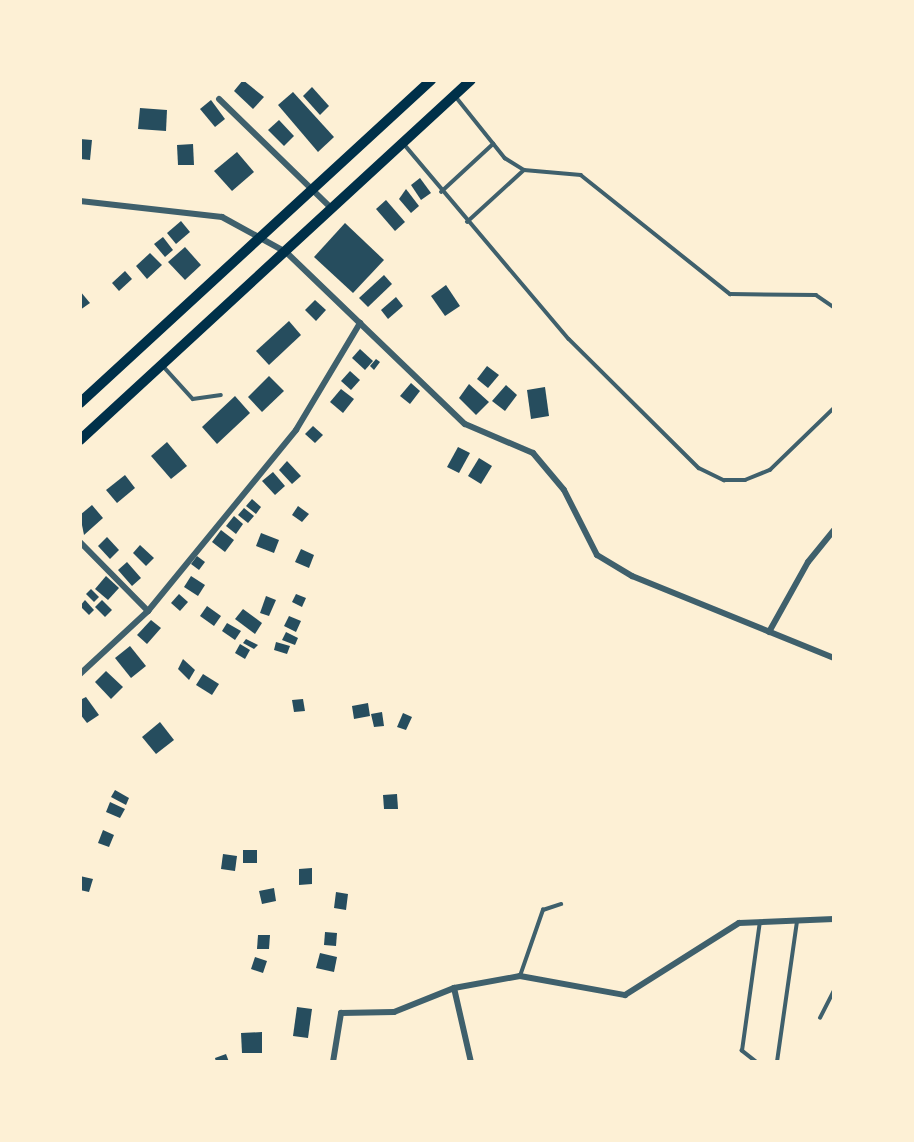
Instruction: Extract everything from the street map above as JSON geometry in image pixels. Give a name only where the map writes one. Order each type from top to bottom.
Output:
[{"type":"highway","points":[[80,403],[431,80]]},
{"type":"highway","points":[[80,440],[471,80]]},
{"type":"street","points":[[219,99],[332,209]]},
{"type":"street","points":[[80,201],[222,217],[286,252],[465,424],[533,453],[564,490],[597,555],[632,576],[834,658]]},
{"type":"street","points":[[80,674],[148,611],[296,430],[360,323]]},
{"type":"street","points":[[769,632],[808,562],[834,530]]},
{"type":"street","points":[[80,542],[148,611]]},
{"type":"street","points":[[333,1062],[341,1013],[394,1012],[454,988],[520,976],[625,995],[739,923],[834,919]]},
{"type":"street","points":[[454,988],[471,1062]]},
{"type":"lane","points":[[455,95],[493,144],[523,170],[581,175],[730,294],[816,295],[834,307]]},
{"type":"lane","points":[[403,143],[441,192],[569,339],[699,468],[724,480],[745,480],[770,470],[834,408]]},
{"type":"lane","points":[[441,192],[493,144]]},
{"type":"lane","points":[[467,222],[523,170]]},
{"type":"lane","points":[[163,366],[193,399],[221,395]]},
{"type":"lane","points":[[520,976],[543,910],[561,904]]},
{"type":"lane","points":[[777,1062],[798,920]]},
{"type":"lane","points":[[757,1062],[742,1051],[761,922]]},
{"type":"lane","points":[[820,1018],[834,990]]},
{"type":"building","points":[[243,80],[264,97],[253,109],[234,91]]},
{"type":"building","points":[[312,87],[329,106],[320,115],[303,96]]},
{"type":"building","points":[[293,92],[334,137],[318,152],[278,105]]},
{"type":"building","points":[[211,100],[225,119],[215,127],[200,109]]},
{"type":"building","points":[[140,108],[167,110],[166,131],[138,129]]},
{"type":"building","points":[[279,120],[294,136],[284,146],[268,130]]},
{"type":"building","points":[[80,139],[92,140],[90,160],[80,159]]},
{"type":"building","points":[[193,144],[194,165],[178,165],[177,145]]},
{"type":"building","points":[[237,152],[254,172],[232,191],[214,171]]},
{"type":"building","points":[[420,178],[431,193],[421,200],[411,185]]},
{"type":"building","points":[[406,189],[419,206],[411,213],[399,199]]},
{"type":"building","points":[[386,200],[405,222],[395,231],[376,209]]},
{"type":"building","points":[[181,221],[190,232],[176,244],[167,233]]},
{"type":"building","points":[[345,223],[384,260],[353,293],[314,257]]},
{"type":"building","points":[[163,237],[173,250],[165,257],[154,244]]},
{"type":"building","points":[[185,247],[201,265],[185,280],[168,262]]},
{"type":"building","points":[[150,253],[162,265],[147,279],[136,266]]},
{"type":"building","points":[[125,271],[132,279],[119,291],[112,283]]},
{"type":"building","points":[[384,275],[392,284],[368,307],[359,298]]},
{"type":"building","points":[[446,285],[460,306],[445,316],[431,296]]},
{"type":"building","points":[[80,291],[90,303],[80,310]]},
{"type":"building","points":[[396,297],[403,306],[388,319],[381,310]]},
{"type":"building","points":[[315,300],[326,310],[316,321],[305,310]]},
{"type":"building","points":[[289,321],[301,335],[269,365],[256,351]]},
{"type":"building","points":[[360,349],[373,361],[365,370],[352,358]]},
{"type":"building","points":[[376,359],[380,362],[374,370],[370,366]]},
{"type":"building","points":[[487,366],[499,375],[488,388],[477,379]]},
{"type":"building","points":[[350,371],[360,380],[351,390],[341,381]]},
{"type":"building","points":[[269,376],[284,391],[262,412],[248,397]]},
{"type":"building","points":[[411,383],[420,391],[410,404],[400,396]]},
{"type":"building","points":[[469,384],[489,402],[476,415],[459,398]]},
{"type":"building","points":[[506,385],[517,395],[505,411],[492,401]]},
{"type":"building","points":[[545,387],[549,416],[531,419],[527,390]]},
{"type":"building","points":[[341,389],[354,399],[343,413],[330,402]]},
{"type":"building","points":[[235,396],[250,413],[217,444],[202,427]]},
{"type":"building","points":[[313,426],[323,435],[315,443],[305,434]]},
{"type":"building","points":[[167,442],[187,466],[171,479],[151,456]]},
{"type":"building","points":[[458,447],[470,453],[459,473],[447,467]]},
{"type":"building","points":[[479,458],[492,466],[481,484],[468,476]]},
{"type":"building","points":[[287,461],[301,476],[292,484],[279,470]]},
{"type":"building","points":[[273,472],[285,486],[275,495],[262,481]]},
{"type":"building","points":[[125,475],[135,488],[117,503],[106,490]]},
{"type":"building","points":[[252,499],[261,507],[256,514],[246,506]]},
{"type":"building","points":[[92,505],[103,518],[84,535],[80,515]]},
{"type":"building","points":[[298,506],[309,514],[302,522],[292,515]]},
{"type":"building","points":[[244,508],[254,516],[248,523],[238,515]]},
{"type":"building","points":[[234,516],[243,524],[236,534],[226,526]]},
{"type":"building","points":[[221,530],[234,540],[225,552],[212,542]]},
{"type":"building","points":[[261,533],[279,540],[274,553],[256,546]]},
{"type":"building","points":[[107,537],[119,550],[110,559],[98,546]]},
{"type":"building","points":[[140,545],[154,558],[146,566],[133,553]]},
{"type":"building","points":[[301,549],[314,555],[309,568],[295,562]]},
{"type":"building","points":[[197,556],[205,562],[199,570],[191,564]]},
{"type":"building","points":[[127,562],[141,578],[132,586],[118,570]]},
{"type":"building","points":[[106,576],[119,588],[108,600],[95,589]]},
{"type":"building","points":[[191,576],[205,585],[198,596],[184,587]]},
{"type":"building","points":[[91,589],[99,597],[94,602],[86,594]]},
{"type":"building","points":[[179,594],[188,602],[180,611],[171,603]]},
{"type":"building","points":[[296,594],[306,598],[302,607],[292,602]]},
{"type":"building","points":[[266,596],[276,600],[269,616],[260,613]]},
{"type":"building","points":[[85,600],[94,610],[89,615],[80,606]]},
{"type":"building","points":[[102,600],[112,610],[105,617],[95,607]]},
{"type":"building","points":[[207,606],[221,616],[214,626],[200,616]]},
{"type":"building","points":[[243,609],[262,623],[255,634],[235,619]]},
{"type":"building","points":[[289,616],[301,621],[296,632],[284,626]]},
{"type":"building","points":[[151,620],[161,628],[147,644],[137,635]]},
{"type":"building","points":[[227,623],[241,631],[235,640],[222,631]]},
{"type":"building","points":[[286,632],[298,638],[295,645],[282,640]]},
{"type":"building","points":[[246,639],[258,645],[254,649],[243,643]]},
{"type":"building","points":[[276,642],[290,646],[287,654],[274,650]]},
{"type":"building","points":[[240,644],[250,650],[245,659],[235,653]]},
{"type":"building","points":[[130,646],[146,666],[131,678],[115,658]]},
{"type":"building","points":[[183,659],[195,670],[189,680],[178,669]]},
{"type":"building","points":[[106,671],[123,687],[111,699],[95,682]]},
{"type":"building","points":[[203,674],[219,684],[212,695],[196,685]]},
{"type":"building","points":[[86,697],[99,715],[87,723],[80,714],[80,700]]},
{"type":"building","points":[[303,699],[305,711],[294,712],[292,700]]},
{"type":"building","points":[[368,703],[370,716],[354,719],[352,706]]},
{"type":"building","points":[[382,712],[384,726],[374,727],[371,714]]},
{"type":"building","points":[[403,713],[412,717],[406,730],[397,727]]},
{"type":"building","points":[[160,722],[174,740],[156,754],[142,737]]},
{"type":"building","points":[[115,790],[129,798],[126,805],[111,797]]},
{"type":"building","points":[[397,794],[398,809],[384,809],[383,795]]},
{"type":"building","points":[[110,802],[125,809],[120,818],[106,812]]},
{"type":"building","points":[[103,830],[114,835],[109,847],[98,843]]},
{"type":"building","points":[[243,850],[257,850],[257,863],[243,863]]},
{"type":"building","points":[[223,854],[237,856],[235,871],[221,869]]},
{"type":"building","points":[[312,868],[312,884],[299,885],[299,869]]},
{"type":"building","points":[[80,876],[93,879],[89,892],[80,890]]},
{"type":"building","points":[[274,888],[276,901],[262,904],[259,891]]},
{"type":"building","points":[[336,892],[348,894],[346,910],[334,908]]},
{"type":"building","points":[[325,932],[337,933],[336,946],[324,945]]},
{"type":"building","points":[[258,935],[270,935],[269,949],[257,949]]},
{"type":"building","points":[[320,953],[337,957],[334,972],[316,968]]},
{"type":"building","points":[[255,957],[267,961],[263,973],[251,969]]},
{"type":"building","points":[[297,1007],[312,1009],[308,1038],[293,1036]]},
{"type":"building","points":[[262,1032],[262,1053],[242,1053],[241,1033]]},
{"type":"building","points":[[226,1054],[229,1062],[216,1062],[215,1058]]}]
